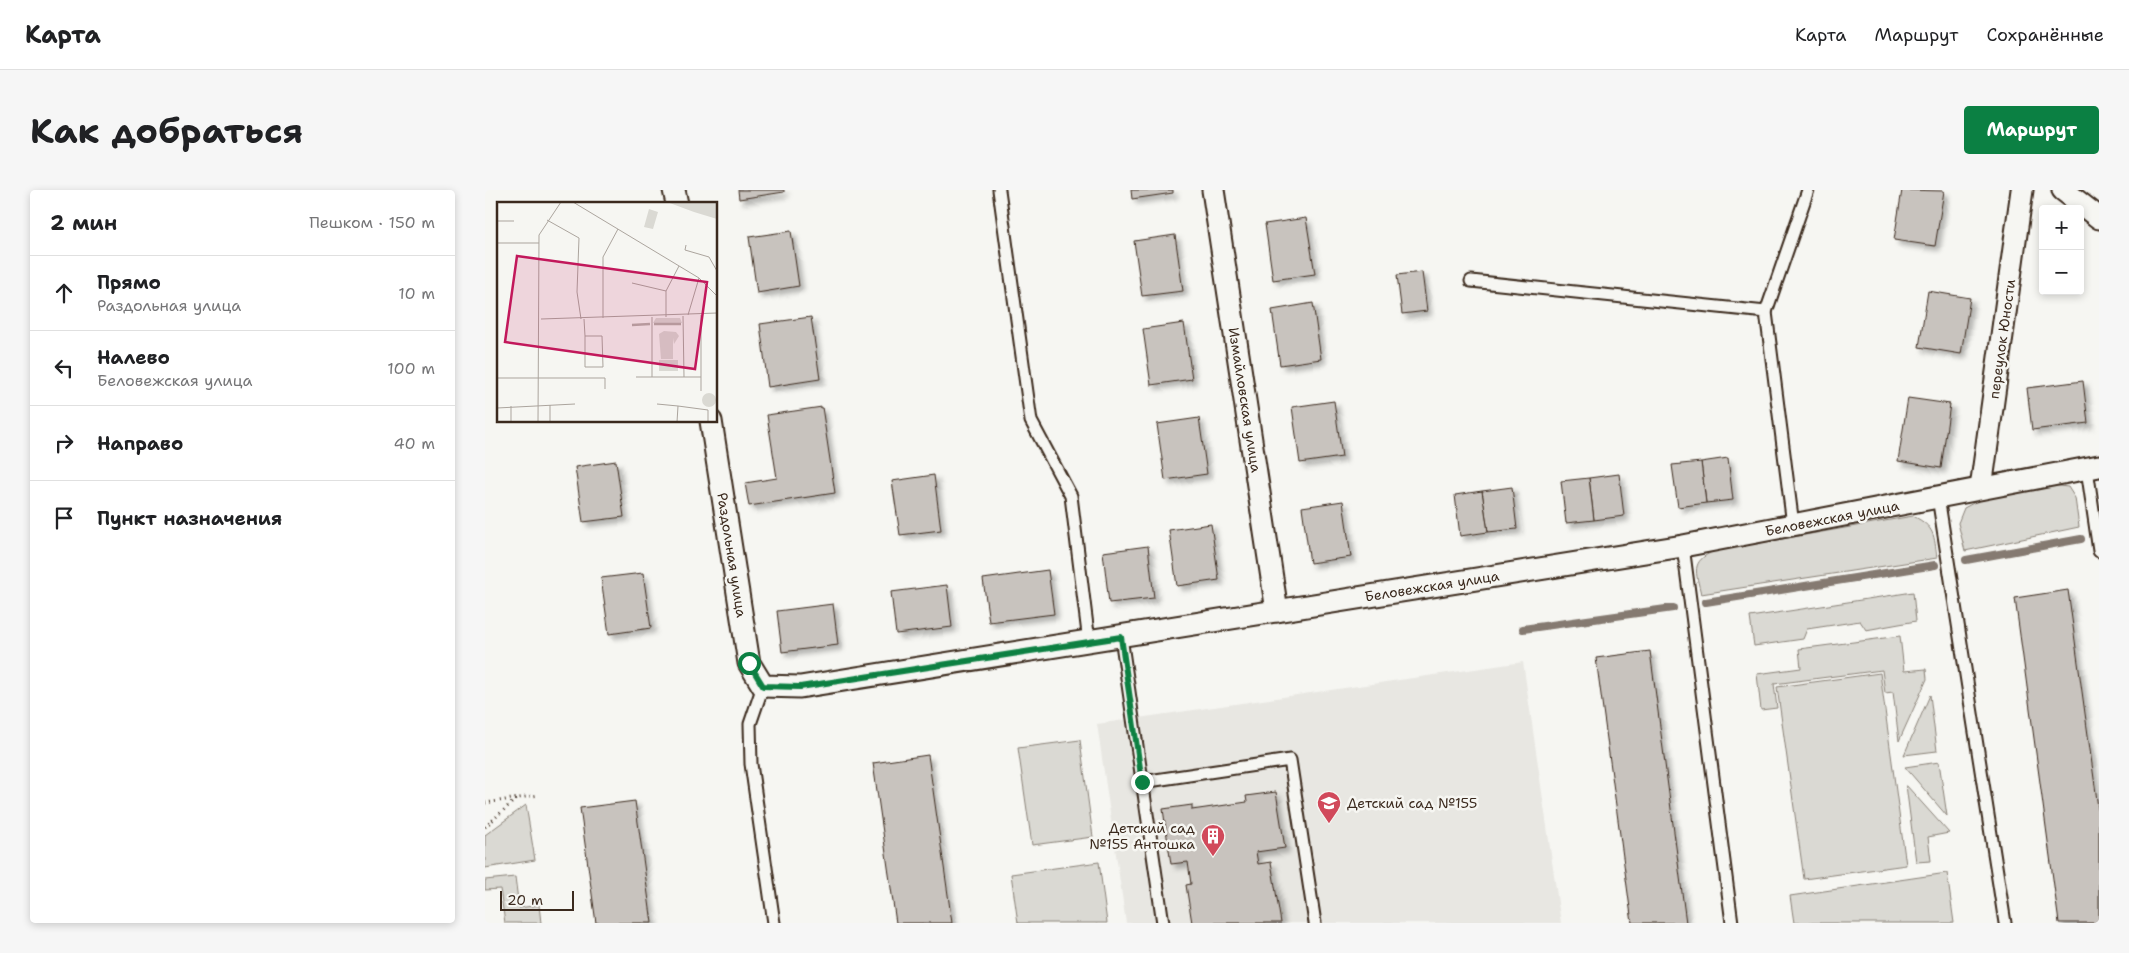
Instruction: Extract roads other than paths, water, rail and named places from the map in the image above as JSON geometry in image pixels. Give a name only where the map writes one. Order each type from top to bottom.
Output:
[{"type":"street","name":"Измайловская улица","points":[[1213,190],[1277,611]]},
{"type":"street","name":"переулок Юности","points":[[1981,488],[2022,190]]},
{"type":"street","points":[[2063,190],[2099,218]]},
{"type":"street","name":"Раздольная улица","points":[[711,422],[749,663],[763,686]]},
{"type":"street","name":"Беловежская улица","points":[[763,686],[800,687],[1683,546],[2093,467]]},
{"type":"lane","points":[[999,190],[1031,421],[1071,496],[1089,642]]},
{"type":"lane","points":[[1793,525],[1766,312],[1808,190]]},
{"type":"lane","points":[[1471,281],[1766,312]]},
{"type":"lane","points":[[2093,467],[2099,551]]},
{"type":"lane","points":[[1938,497],[2005,923]]},
{"type":"lane","points":[[1683,546],[1732,923]]},
{"type":"lane","points":[[1121,637],[1163,923]]},
{"type":"lane","points":[[763,686],[750,724],[751,764],[774,923]]},
{"type":"lane","points":[[1142,782],[1290,760],[1315,923]]},
{"type":"waterway","points":[[1966,560],[2081,539]]},
{"type":"waterway","points":[[1706,602],[1935,565]]},
{"type":"waterway","points":[[1523,629],[1673,608]]},
{"type":"place","name":"Детский сад №155","points":[[1329,824]]},
{"type":"place","name":"Детский сад №155 Антошка","points":[[1213,857]]}]
